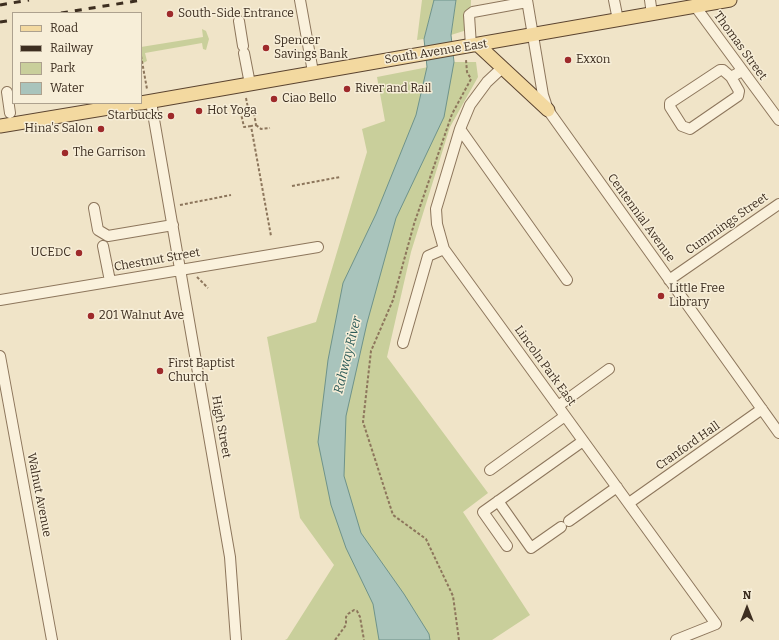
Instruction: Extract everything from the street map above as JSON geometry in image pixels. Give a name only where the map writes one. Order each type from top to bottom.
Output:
[{"type":"main road","name":"South Avenue East","points":[[145,99],[250,84],[409,56],[470,50],[532,35],[652,14],[687,5],[730,0]]},
{"type":"main road","points":[[470,50],[502,68],[548,110]]},
{"type":"main road","name":"South Avenue East","points":[[0,126],[118,104]]},
{"type":"street","points":[[300,0],[314,72]]},
{"type":"street","points":[[614,0],[618,20]]},
{"type":"street","points":[[650,0],[652,14]]},
{"type":"street","points":[[470,50],[469,15],[473,12],[527,1]]},
{"type":"street","name":"Centennial Avenue","points":[[527,1],[543,95],[548,110],[779,432]]},
{"type":"street","name":"Thomas Street","points":[[687,5],[742,71],[779,120]]},
{"type":"street","points":[[239,21],[250,84]]},
{"type":"street","name":"Lincoln Park East","points":[[502,68],[487,82],[470,105],[460,129],[436,209],[437,224],[444,249],[716,624],[676,640]]},
{"type":"street","points":[[720,70],[723,70],[731,77],[739,91],[738,96],[690,129],[682,126],[670,107],[670,103],[720,70]]},
{"type":"street","points":[[731,77],[742,71]]},
{"type":"street","points":[[7,92],[10,113]]},
{"type":"street","name":"High Street","points":[[145,99],[173,225],[230,557],[236,640]]},
{"type":"street","points":[[460,129],[567,280]]},
{"type":"street","name":"Cummings Street","points":[[669,280],[779,204]]},
{"type":"street","points":[[94,208],[98,230],[108,236],[173,225]]},
{"type":"street","points":[[103,246],[110,281]]},
{"type":"street","name":"Chestnut Street","points":[[0,300],[318,247]]},
{"type":"street","points":[[403,343],[428,256],[444,249]]},
{"type":"street","name":"Walnut Avenue","points":[[0,356],[52,640]]},
{"type":"street","points":[[558,406],[609,369]]},
{"type":"street","name":"Cranford Hall","points":[[629,503],[762,409]]},
{"type":"street","points":[[490,470],[566,416]]},
{"type":"street","points":[[507,546],[482,512],[583,441]]},
{"type":"street","points":[[498,501],[531,548],[617,487]]},
{"type":"path","points":[[459,640],[453,596],[426,539],[393,515],[363,422],[371,351],[393,300],[414,224],[452,114],[471,79],[467,72],[470,50]]},
{"type":"path","points":[[142,67],[145,99]]},
{"type":"path","points":[[246,98],[248,108]]},
{"type":"path","points":[[256,125],[244,127],[240,109],[253,107],[256,125],[261,129],[270,128]]},
{"type":"path","points":[[251,126],[271,236]]},
{"type":"path","points":[[292,186],[340,176]]},
{"type":"path","points":[[180,205],[231,195]]},
{"type":"path","points":[[335,640],[346,625],[346,617],[354,610],[357,611],[360,617],[364,640]]},
{"type":"green space","points":[[422,0],[434,0],[424,39],[417,40]]},
{"type":"green space","points":[[456,0],[471,0],[470,29],[451,35]]},
{"type":"green space","points":[[202,29],[206,31],[209,39],[206,50],[203,49],[202,43],[145,53],[147,61],[142,64],[142,47],[203,37]]},
{"type":"green space","points":[[454,62],[476,62],[478,77],[450,127],[411,252],[387,357],[488,493],[463,512],[530,615],[492,640],[285,640],[334,565],[300,518],[267,337],[316,322],[367,152],[362,129],[385,121],[377,77]]},
{"type":"water","name":"Rahway River","points":[[434,0],[456,0],[451,35],[454,62],[444,117],[396,218],[367,323],[346,416],[344,476],[361,533],[404,594],[429,634],[430,640],[379,640],[373,604],[346,548],[331,505],[318,442],[328,360],[343,283],[376,214],[416,115],[427,67],[424,39]]},
{"type":"railway","points":[[0,5],[29,0]]},
{"type":"railway","points":[[67,12],[142,0]]},
{"type":"railway","points":[[0,22],[12,20]]},
{"type":"place","name":"South-Side Entrance","points":[[170,14]]},
{"type":"place","name":"Spencer Savings Bank","points":[[266,48]]},
{"type":"place","name":"Exxon","points":[[568,60]]},
{"type":"place","name":"River and Rail","points":[[347,89]]},
{"type":"place","name":"Ciao Bello","points":[[274,99]]},
{"type":"place","name":"Hot Yoga","points":[[199,111]]},
{"type":"place","name":"Starbucks","points":[[171,116]]},
{"type":"place","name":"Hina's Salon","points":[[101,129]]},
{"type":"place","name":"The Garrison","points":[[65,153]]},
{"type":"place","name":"UCEDC","points":[[79,253]]},
{"type":"place","name":"Little Free Library","points":[[661,296]]},
{"type":"place","name":"201 Walnut Ave","points":[[91,316]]},
{"type":"place","name":"First Baptist Church","points":[[160,371]]}]
